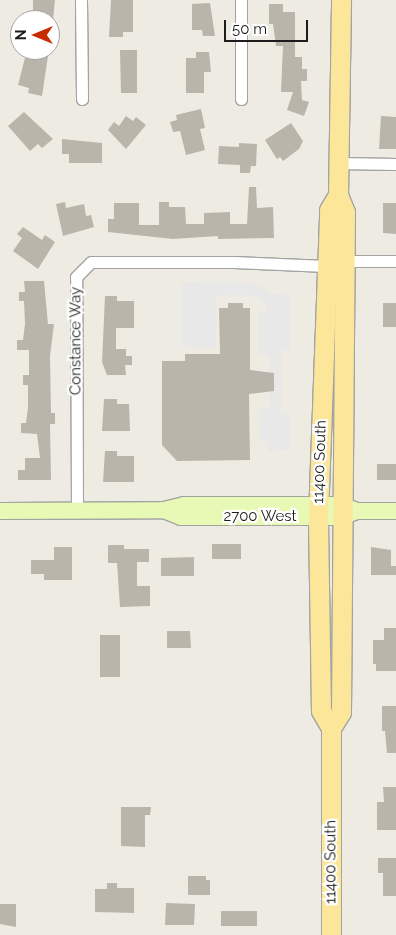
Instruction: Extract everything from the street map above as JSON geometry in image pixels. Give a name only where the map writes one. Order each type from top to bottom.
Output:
[{"type":"main road","name":"11400 South","points":[[331,935],[331,728],[341,712],[346,511],[345,212],[338,195],[341,0]]},
{"type":"main road","name":"11400 South","points":[[331,728],[321,712],[319,511],[329,210],[338,195]]},
{"type":"main road","name":"2700 West","points":[[0,511],[164,510],[184,505],[319,511],[396,511]]},
{"type":"street","points":[[81,0],[82,99]]},
{"type":"street","points":[[241,99],[242,0]]},
{"type":"street","points":[[339,163],[396,164]]},
{"type":"street","points":[[345,261],[396,261]]},
{"type":"street","name":"Constance Way","points":[[76,511],[76,277],[91,262],[234,262],[326,266]]},
{"type":"shaded area","points":[[181,282],[254,283],[273,294],[290,293],[290,350],[281,350],[281,414],[290,414],[291,450],[268,451],[268,442],[260,442],[259,410],[269,409],[269,354],[259,354],[259,312],[268,312],[263,300],[254,295],[217,295],[216,348],[181,347]]},
{"type":"building","points":[[33,0],[55,0],[54,10],[33,10]]},
{"type":"building","points":[[111,0],[133,0],[133,32],[123,32],[123,37],[109,37]]},
{"type":"building","points":[[210,3],[215,36],[203,36],[202,30],[192,30],[192,4]]},
{"type":"building","points":[[269,4],[283,4],[283,12],[295,12],[295,57],[302,57],[302,69],[307,69],[307,81],[301,81],[302,100],[309,102],[304,116],[287,110],[293,92],[281,92],[283,46],[276,46],[273,24],[269,24]]},
{"type":"building","points":[[120,50],[137,50],[137,93],[121,93]]},
{"type":"building","points":[[196,52],[209,52],[211,72],[204,72],[204,93],[186,93],[186,58],[196,58]]},
{"type":"building","points":[[24,60],[47,60],[42,96],[28,93],[29,88],[18,85]]},
{"type":"building","points":[[201,109],[205,128],[200,129],[205,150],[186,155],[180,131],[173,132],[170,122],[177,120],[176,115]]},
{"type":"building","points":[[24,112],[53,139],[42,148],[38,144],[30,151],[8,126]]},
{"type":"building","points":[[126,116],[133,121],[136,117],[146,125],[126,149],[108,130],[114,122],[119,126]]},
{"type":"building","points":[[381,116],[396,117],[396,149],[379,149]]},
{"type":"building","points":[[291,123],[303,141],[299,149],[283,161],[280,157],[277,159],[265,140]]},
{"type":"building","points":[[62,139],[102,143],[102,163],[69,163],[69,154],[62,154]]},
{"type":"building","points":[[239,143],[257,144],[256,166],[251,166],[250,173],[240,173],[240,165],[218,164],[219,146],[239,147]]},
{"type":"building","points":[[249,187],[256,187],[257,208],[273,207],[274,238],[218,239],[218,236],[173,239],[108,232],[108,219],[114,219],[114,203],[139,203],[139,225],[159,225],[159,202],[169,202],[169,207],[185,207],[186,224],[204,224],[204,213],[230,212],[230,224],[247,224]]},
{"type":"building","points":[[65,202],[66,208],[84,204],[86,216],[91,215],[94,227],[63,236],[56,204]]},
{"type":"building","points":[[383,203],[396,203],[396,234],[383,233]]},
{"type":"building","points":[[23,227],[42,240],[45,235],[55,242],[38,269],[13,251],[22,238],[17,234]]},
{"type":"building","points":[[24,281],[44,281],[48,324],[54,324],[50,356],[51,413],[55,413],[55,424],[50,424],[51,480],[18,480],[18,470],[25,470],[25,458],[40,458],[37,434],[21,433],[21,423],[26,423],[28,407],[28,385],[23,385],[23,375],[29,375],[29,350],[17,350],[17,340],[23,340],[25,324],[24,301],[19,301],[19,292],[25,292]]},
{"type":"building","points":[[105,296],[117,296],[117,301],[134,301],[134,328],[116,328],[116,349],[126,349],[126,356],[132,356],[132,365],[125,365],[126,375],[107,375],[102,362]]},
{"type":"building","points":[[228,303],[243,303],[243,308],[250,308],[250,370],[274,373],[274,391],[249,394],[250,460],[177,461],[162,445],[162,361],[185,361],[185,354],[220,354],[219,308],[228,308]]},
{"type":"building","points":[[383,303],[396,303],[396,327],[383,327]]},
{"type":"building","points":[[104,399],[117,399],[117,404],[129,404],[130,431],[102,431]]},
{"type":"building","points":[[105,451],[117,451],[117,456],[134,456],[134,482],[103,482]]},
{"type":"building","points":[[377,464],[396,464],[396,480],[377,480]]},
{"type":"building","points":[[212,544],[241,544],[241,559],[212,559]]},
{"type":"building","points":[[108,545],[124,545],[124,549],[149,549],[149,562],[137,562],[137,586],[150,586],[150,606],[120,607],[117,563],[108,563]]},
{"type":"building","points":[[54,547],[72,547],[72,580],[44,580],[44,574],[31,574],[31,560],[54,560]]},
{"type":"building","points":[[371,547],[391,550],[391,566],[396,566],[396,575],[371,575]]},
{"type":"building","points":[[194,557],[194,576],[161,576],[161,558]]},
{"type":"building","points":[[384,628],[396,628],[396,671],[376,671],[376,664],[373,664],[373,640],[384,640]]},
{"type":"building","points":[[167,631],[190,631],[191,648],[167,648]]},
{"type":"building","points":[[100,635],[120,635],[120,677],[100,677]]},
{"type":"building","points":[[382,706],[396,706],[396,753],[387,753],[385,731],[382,731]]},
{"type":"building","points":[[383,787],[396,787],[396,830],[377,830],[377,802],[384,802]]},
{"type":"building","points":[[121,807],[151,807],[150,815],[145,815],[145,847],[121,846]]},
{"type":"building","points":[[378,858],[396,858],[396,896],[383,896],[383,873],[378,873]]},
{"type":"building","points":[[188,876],[206,876],[206,880],[210,880],[210,895],[188,895]]},
{"type":"building","points":[[107,883],[117,883],[117,888],[134,888],[134,913],[95,912],[95,889],[107,889]]},
{"type":"building","points":[[166,903],[195,904],[194,925],[165,925]]},
{"type":"building","points":[[0,904],[16,904],[16,927],[0,924]]},
{"type":"building","points":[[221,911],[257,911],[257,926],[221,926]]}]
